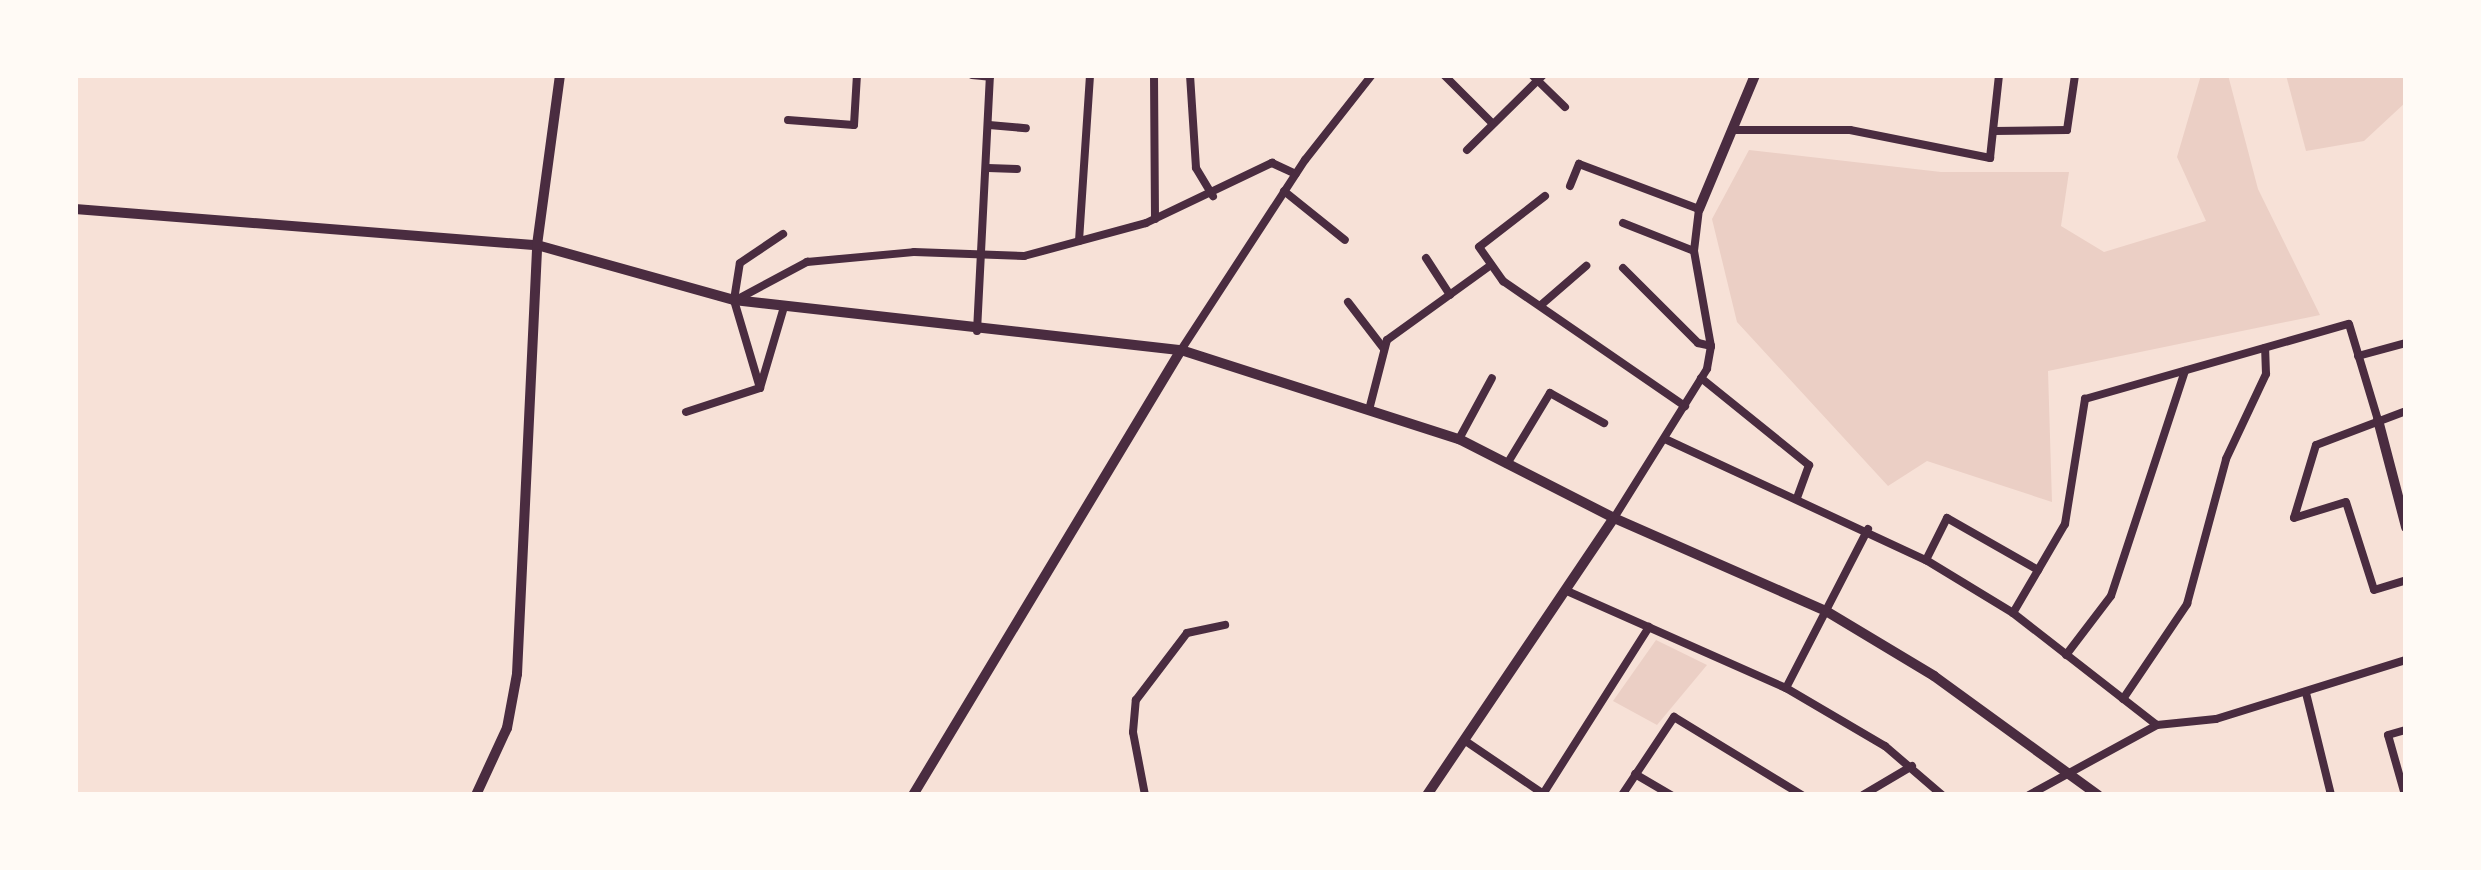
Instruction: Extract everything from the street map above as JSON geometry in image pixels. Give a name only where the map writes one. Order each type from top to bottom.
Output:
[{"type":"street","points":[[476,795],[507,728],[517,674],[536,246],[560,75]]},
{"type":"street","points":[[788,120],[854,126],[858,75]]},
{"type":"street","points":[[972,75],[990,76],[984,254],[977,331]]},
{"type":"street","points":[[1078,241],[1090,75]]},
{"type":"street","points":[[1154,75],[1155,219]]},
{"type":"street","points":[[1190,75],[1196,168],[1212,196]]},
{"type":"street","points":[[913,795],[1181,350],[1284,191],[1372,75]]},
{"type":"street","points":[[1444,75],[1494,124]]},
{"type":"street","points":[[1427,795],[1614,518],[1701,378],[1711,346],[1694,251],[1699,209],[1755,75]]},
{"type":"street","points":[[1735,130],[1850,130],[1990,158],[1999,75]]},
{"type":"street","points":[[1994,131],[2067,130],[2075,75]]},
{"type":"street","points":[[1467,150],[1537,77],[1565,107]]},
{"type":"street","points":[[989,126],[1026,128]]},
{"type":"street","points":[[734,300],[808,262],[984,254],[1024,256],[1155,219],[1212,196],[1272,163],[1296,174]]},
{"type":"street","points":[[1570,186],[1579,164],[1699,209]]},
{"type":"street","points":[[988,168],[1016,170]]},
{"type":"street","points":[[1284,191],[1346,240]]},
{"type":"street","points":[[1545,196],[1478,247],[1503,281],[1685,406]]},
{"type":"street","points":[[75,209],[536,246],[734,300],[977,331],[1181,350],[1370,406],[1459,440],[1614,518],[1826,612],[1934,676],[2073,772],[2098,795]]},
{"type":"street","points":[[1623,222],[1694,251]]},
{"type":"street","points":[[760,388],[734,300],[740,263],[784,234]]},
{"type":"street","points":[[1426,258],[1450,294]]},
{"type":"street","points":[[1370,406],[1386,340],[1492,265]]},
{"type":"street","points":[[1541,306],[1586,266]]},
{"type":"street","points":[[1623,268],[1698,343],[1711,346]]},
{"type":"street","points":[[1348,302],[1384,349]]},
{"type":"street","points":[[760,388],[784,307]]},
{"type":"street","points":[[2013,613],[2065,524],[2085,399],[2349,324],[2406,528]]},
{"type":"street","points":[[2358,356],[2406,343]]},
{"type":"street","points":[[2123,699],[2187,604],[2226,459],[2266,374],[2265,348]]},
{"type":"street","points":[[2066,655],[2112,596],[2186,370]]},
{"type":"street","points":[[1459,440],[1492,378]]},
{"type":"street","points":[[1701,378],[1809,465],[1797,498]]},
{"type":"street","points":[[686,412],[760,388]]},
{"type":"street","points":[[1507,464],[1550,393],[1604,424]]},
{"type":"street","points":[[2406,412],[2316,445],[2294,518],[2346,502],[2374,590],[2406,580]]},
{"type":"street","points":[[1664,439],[1868,529],[1926,560],[2013,613],[2157,725]]},
{"type":"street","points":[[1926,560],[1948,518],[2038,570]]},
{"type":"street","points":[[1786,688],[1868,529]]},
{"type":"street","points":[[1566,591],[1786,688],[1912,766],[1942,795]]},
{"type":"street","points":[[1145,795],[1133,732],[1136,700],[1187,633],[1225,626]]},
{"type":"street","points":[[1464,740],[1544,794],[1649,627]]},
{"type":"street","points":[[2029,795],[2157,725],[2216,720],[2406,660]]},
{"type":"street","points":[[2306,693],[2330,795]]},
{"type":"street","points":[[1622,795],[1674,717],[1802,795]]},
{"type":"street","points":[[2404,795],[2388,736],[2406,730]]},
{"type":"street","points":[[1863,795],[1912,766]]},
{"type":"street","points":[[1635,774],[1671,795]]},
{"type":"shaded area","points":[[2201,75],[2228,75],[2258,189],[2320,315],[2048,371],[2052,502],[1927,461],[1888,486],[1737,322],[1712,219],[1749,150],[1941,172],[2069,172],[2061,226],[2104,252],[2206,221],[2177,157]]},
{"type":"shaded area","points":[[2286,75],[2406,75],[2406,102],[2364,141],[2306,151]]},
{"type":"shaded area","points":[[1656,640],[1707,665],[1657,725],[1613,701]]}]
